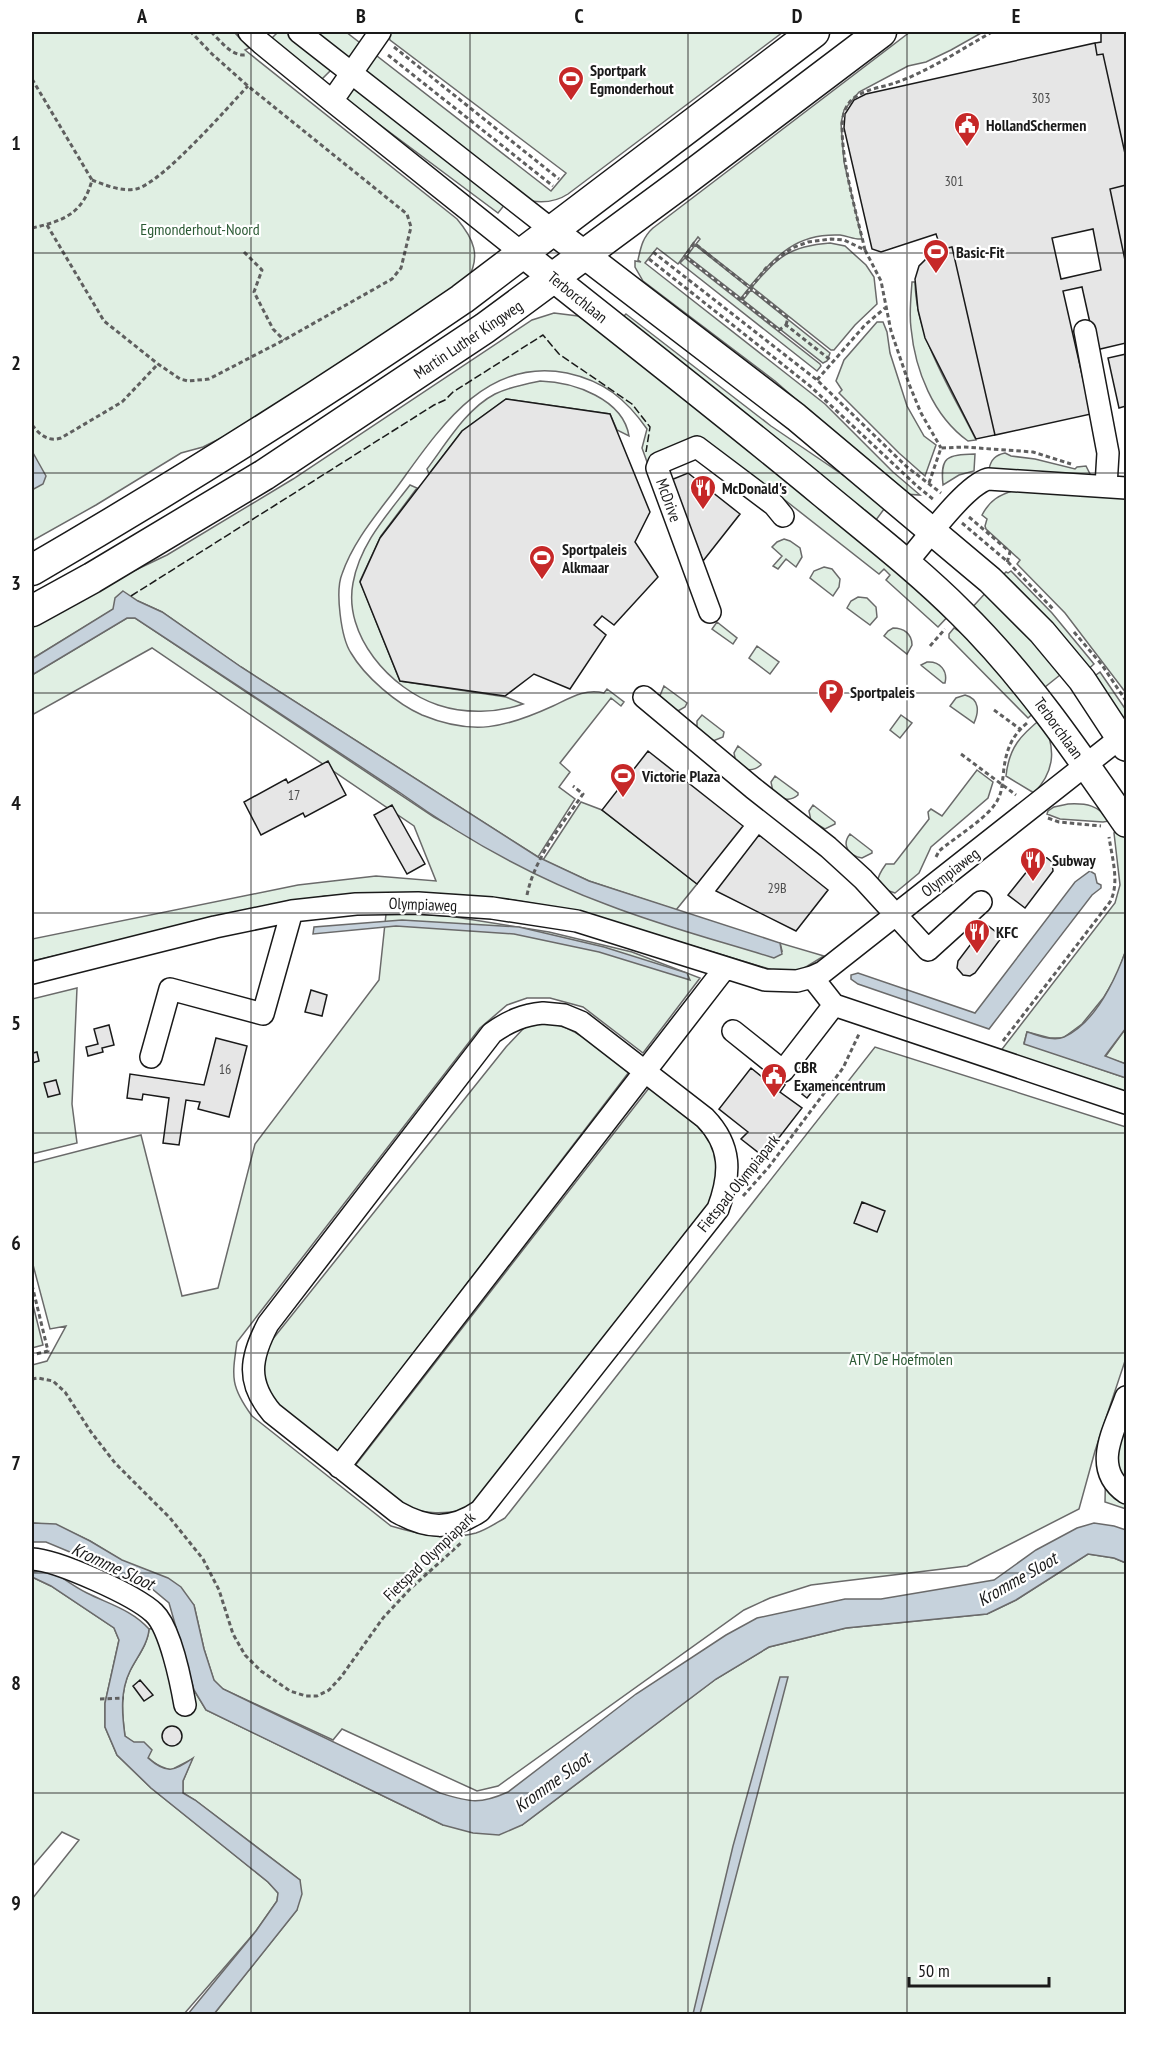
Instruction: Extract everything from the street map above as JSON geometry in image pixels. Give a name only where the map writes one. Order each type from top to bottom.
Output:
[{"type":"highway","points":[[32,570],[262,432],[435,318],[814,32]]},
{"type":"highway","name":"Martin Luther Kingweg","points":[[32,611],[264,475],[485,328],[880,32]]},
{"type":"main road","name":"Terborchlaan","points":[[552,230],[796,417],[841,457],[941,522],[990,580],[1042,632],[1082,680],[1123,743]]},
{"type":"main road","name":"Terborchlaan","points":[[522,253],[772,452],[906,563],[960,612],[1046,708],[1086,765]]},
{"type":"main road","points":[[1086,765],[1115,828]]},
{"type":"street","name":"Terborchlaan","points":[[249,32],[522,253]]},
{"type":"street","name":"Terborchlaan","points":[[299,32],[552,230]]},
{"type":"street","points":[[332,101],[377,36]]},
{"type":"street","points":[[906,563],[975,486],[988,479],[1113,481],[1085,331]]},
{"type":"street","name":"McDrive","points":[[710,612],[657,468],[658,463],[697,447],[774,505],[783,516]]},
{"type":"street","points":[[644,697],[828,847],[863,879],[928,950],[981,902]]},
{"type":"street","name":"Terborchlaan","points":[[1086,765],[1123,743]]},
{"type":"street","name":"Olympiaweg","points":[[32,973],[215,927],[292,911],[356,904],[418,903],[524,912],[577,921],[765,980],[797,981],[823,972],[1086,765]]},
{"type":"street","points":[[151,1057],[170,989],[263,1014],[292,911]]},
{"type":"street","points":[[339,1467],[725,968]]},
{"type":"street","points":[[812,977],[834,1005],[1126,1103]]},
{"type":"street","points":[[733,1031],[783,1071],[834,1005]]},
{"type":"street","points":[[543,1013],[564,1015],[581,1022],[705,1118],[716,1130],[728,1163],[726,1188],[718,1209],[480,1511],[466,1520],[451,1524],[434,1525],[414,1522],[397,1512],[339,1467],[272,1413],[260,1399],[253,1380],[253,1358],[268,1324],[492,1033],[508,1022],[525,1015],[543,1013]]},
{"type":"street","points":[[1126,1397],[1106,1453],[1106,1466],[1115,1484],[1126,1493]]},
{"type":"street","points":[[32,1559],[42,1559],[70,1569],[132,1598],[154,1613],[166,1633],[185,1705]]},
{"type":"path","points":[[47,225],[104,321],[180,379],[196,381],[209,379],[284,340],[392,279],[401,268],[411,227],[407,214],[248,86],[191,32]]},
{"type":"path","points":[[653,252],[817,380],[907,466],[929,483],[941,448],[921,413],[909,384],[891,332],[881,281],[865,250],[843,149],[842,122],[850,102],[858,95],[917,75],[992,32]]},
{"type":"path","points":[[377,36],[559,179]]},
{"type":"path","points":[[377,36],[553,186]]},
{"type":"path","points":[[32,79],[92,180],[111,187],[134,189],[142,187],[169,168],[248,86]]},
{"type":"path","points":[[32,228],[59,221],[78,209],[92,180]]},
{"type":"path","points":[[741,300],[766,268],[785,252],[808,242],[844,240],[865,250]]},
{"type":"path","points":[[694,243],[751,288],[788,318],[786,325],[779,330],[685,256],[694,243]]},
{"type":"path","points":[[244,252],[262,270],[254,292],[273,329],[284,340]]},
{"type":"path","points":[[649,259],[810,386],[917,486],[941,522]]},
{"type":"path","points":[[817,380],[865,325],[885,308]]},
{"type":"path","points":[[786,325],[832,362]]},
{"type":"path","points":[[32,426],[45,437],[55,440],[61,438],[122,402],[158,364]]},
{"type":"path","points":[[941,448],[964,447],[1034,452],[1075,465],[1113,481]]},
{"type":"path","points":[[1102,665],[1126,701]]},
{"type":"path","points":[[926,892],[932,866],[939,851],[988,812],[997,802],[1002,786],[1005,756],[1011,741],[1020,729],[994,710]]},
{"type":"path","points":[[961,754],[1051,820],[1115,828],[1115,893],[990,1057]]},
{"type":"path","points":[[531,878],[544,851],[583,794],[573,786]]},
{"type":"path","name":"Fietspad Olympiapark","points":[[738,1202],[768,1168],[843,1068],[868,1016]]},
{"type":"path","points":[[32,1285],[48,1351],[32,1355]]},
{"type":"path","name":"Fietspad Olympiapark","points":[[32,1379],[53,1381],[65,1392],[115,1463],[171,1518],[203,1559],[219,1590],[233,1634],[245,1654],[261,1671],[290,1691],[306,1696],[317,1696],[328,1690],[383,1618],[410,1589],[462,1542]]},
{"type":"path","points":[[100,1699],[124,1698]]},
{"type":"green space","name":"Egmonderhout-Noord","points":[[32,32],[234,32],[249,48],[245,50],[457,219],[471,240],[475,255],[472,271],[467,280],[263,417],[203,447],[181,453],[32,541]]},
{"type":"green space","points":[[278,32],[288,32],[333,68],[320,81],[269,41]]},
{"type":"green space","name":"Sportpark Egmonderhout","points":[[309,32],[346,32],[551,191],[566,173],[390,40],[389,36],[383,32],[783,32],[568,194],[541,202],[531,201]]},
{"type":"green space","points":[[910,32],[983,32],[951,50],[926,62],[908,66],[859,92],[844,110],[841,123],[844,162],[862,239],[825,235],[799,242],[779,256],[750,286],[696,244],[700,239],[698,237],[678,264],[657,248],[645,263],[825,404],[893,472],[920,495],[904,494],[775,381],[643,281],[635,267],[635,261],[641,262],[638,260],[641,246],[653,228]]},
{"type":"green space","points":[[350,82],[506,203],[498,213],[340,95]]},
{"type":"green space","points":[[830,243],[845,246],[866,265],[874,277],[877,304],[834,350],[831,350],[752,287],[769,268],[785,255],[804,247]]},
{"type":"green space","points":[[695,245],[749,288],[741,298],[687,256]]},
{"type":"green space","points":[[685,258],[820,364],[817,371],[680,263]]},
{"type":"green space","points":[[912,282],[915,282],[917,303],[928,344],[976,440],[968,441],[956,431],[945,419],[928,391],[913,344],[910,311]]},
{"type":"green space","points":[[751,290],[830,353],[827,361],[823,363],[743,300]]},
{"type":"green space","points":[[554,313],[578,316],[658,375],[952,612],[938,627],[886,580],[890,575],[884,569],[879,574],[781,497],[703,445],[651,473],[642,448],[647,429],[622,400],[603,386],[580,376],[539,371],[513,375],[490,386],[450,419],[360,537],[347,561],[339,591],[344,637],[357,662],[382,689],[422,715],[457,726],[489,727],[536,714],[584,693],[604,693],[607,689],[624,702],[621,706],[611,698],[560,763],[570,772],[559,787],[575,799],[538,857],[241,667],[162,612],[138,601],[114,609],[32,659],[32,623],[167,555],[293,479],[532,320]]},
{"type":"green space","points":[[626,314],[771,426],[887,505],[876,520],[623,317]]},
{"type":"green space","points":[[877,322],[883,322],[887,332],[890,353],[907,406],[924,436],[936,445],[925,476],[839,393],[842,390],[836,381],[844,360]]},
{"type":"green space","points":[[540,381],[567,385],[595,395],[617,412],[625,423],[629,436],[617,430],[610,414],[506,399],[462,431],[429,474],[427,469],[457,428],[475,409],[495,394]]},
{"type":"green space","points":[[1005,453],[1075,469],[1086,466],[1091,476],[989,469],[994,458]]},
{"type":"green space","points":[[975,454],[974,471],[959,475],[943,485],[943,468],[947,459],[958,455]]},
{"type":"green space","points":[[410,485],[417,488],[381,536],[360,581],[400,681],[506,697],[523,704],[481,711],[459,710],[438,705],[420,697],[387,673],[363,640],[355,622],[352,603],[353,583],[357,569],[368,543]]},
{"type":"green space","points":[[1015,490],[1126,498],[1126,693],[1065,613],[1017,564],[1020,560],[986,529],[987,519],[982,515],[988,505],[1000,496]]},
{"type":"green space","points":[[784,539],[800,548],[802,557],[796,567],[786,559],[778,569],[773,566],[782,556],[772,547]]},
{"type":"green space","points":[[824,567],[832,569],[840,579],[839,587],[833,596],[810,578],[814,571]]},
{"type":"green space","points":[[1011,571],[1052,613],[1094,664],[1083,674],[998,580],[1006,572]]},
{"type":"green space","points":[[989,589],[1065,671],[1040,691],[969,611]]},
{"type":"green space","points":[[858,597],[867,598],[876,607],[877,617],[870,625],[847,608],[851,601]]},
{"type":"green space","points":[[127,618],[135,618],[434,817],[516,863],[570,889],[782,951],[780,943],[824,956],[801,970],[779,972],[578,911],[513,900],[407,893],[325,896],[32,961],[32,939],[298,885],[376,876],[436,881],[414,826],[152,648],[32,715],[32,675]]},
{"type":"green space","points":[[717,622],[737,638],[733,644],[712,629]]},
{"type":"green space","points":[[893,628],[904,630],[911,638],[912,645],[907,654],[884,636]]},
{"type":"green space","points":[[954,628],[963,634],[1038,709],[1028,718],[949,638]]},
{"type":"green space","points":[[757,646],[779,662],[770,674],[749,658]]},
{"type":"green space","points":[[927,662],[936,663],[942,668],[945,683],[921,665]]},
{"type":"green space","points":[[1100,672],[1126,710],[1126,735],[1088,681]]},
{"type":"green space","points":[[664,686],[687,703],[685,707],[676,712],[659,698]]},
{"type":"green space","points":[[965,695],[970,697],[977,706],[974,723],[950,706],[956,698]]},
{"type":"green space","points":[[702,715],[724,732],[723,737],[713,741],[697,729],[697,721]]},
{"type":"green space","points":[[901,715],[912,723],[900,738],[890,730]]},
{"type":"green space","points":[[1042,718],[1049,738],[1051,757],[1047,775],[1034,793],[1006,776],[1010,757],[1017,742]]},
{"type":"green space","points":[[738,746],[761,765],[748,770],[736,763],[734,753]]},
{"type":"green space","points":[[977,770],[993,782],[988,798],[931,847],[919,873],[895,893],[880,886],[878,880],[882,870],[886,864],[894,864],[929,819],[928,812],[931,809],[942,816]]},
{"type":"green space","points":[[775,776],[798,795],[788,799],[773,792],[771,782]]},
{"type":"green space","points":[[581,802],[602,810],[697,884],[676,910],[589,881],[543,860]]},
{"type":"green space","points":[[1068,804],[1092,806],[1101,811],[1109,821],[1060,819],[1047,814],[1054,807]]},
{"type":"green space","points":[[813,805],[835,824],[825,829],[811,821],[809,811]]},
{"type":"green space","points":[[1116,830],[1126,833],[1126,950],[1117,975],[1104,997],[1082,1024],[1063,1038],[1050,1038],[1027,1032],[1024,1043],[1126,1078],[1126,1095],[999,1053],[1115,903],[1120,885],[1114,833]]},
{"type":"green space","points":[[850,834],[872,853],[862,858],[853,855],[846,846]]},
{"type":"green space","name":"ATV De Hoefmolen","points":[[386,914],[449,916],[549,932],[632,952],[700,978],[643,1053],[583,1007],[550,998],[527,998],[507,1005],[480,1028],[237,1342],[234,1381],[240,1397],[252,1416],[391,1526],[422,1534],[454,1536],[480,1532],[505,1518],[875,1047],[1126,1127],[1126,1358],[1095,1451],[1079,1509],[967,1566],[811,1585],[770,1598],[744,1610],[498,1786],[477,1791],[342,1729],[333,1740],[223,1689],[214,1681],[194,1605],[90,1541],[56,1525],[32,1523],[32,1365],[47,1361],[66,1326],[50,1329],[32,1261],[32,1163],[141,1135],[182,1296],[218,1288],[255,1144],[379,980]]},
{"type":"green space","points":[[77,988],[72,1104],[77,1143],[32,1154],[32,999]]},
{"type":"green space","points":[[534,1022],[561,1026],[573,1031],[629,1072],[337,1453],[269,1399],[263,1374],[268,1345],[506,1047],[523,1029]]},
{"type":"green space","points":[[1126,1028],[1126,1064],[1105,1057]]},
{"type":"green space","points":[[649,1088],[693,1122],[711,1144],[717,1156],[719,1174],[708,1205],[470,1510],[427,1512],[401,1505],[354,1467]]},
{"type":"green space","points":[[32,1301],[43,1345],[32,1348]]},
{"type":"green space","points":[[1126,1401],[1126,1509],[1105,1502],[1106,1453]]},
{"type":"green space","points":[[1088,1554],[1114,1558],[1126,1563],[1126,2014],[214,2014],[297,1910],[300,1880],[183,1793],[183,1781],[192,1759],[171,1770],[156,1764],[125,1736],[123,1695],[125,1686],[149,1629],[157,1628],[177,1693],[194,1690],[206,1710],[443,1825],[522,1825],[716,1679],[769,1647],[846,1628],[987,1614],[1016,1600]]},
{"type":"green space","points":[[32,1577],[51,1586],[114,1628],[119,1640],[105,1703],[105,1727],[117,1755],[151,1788],[268,1882],[278,1893],[277,1901],[256,1931],[184,2014],[32,2014],[32,1899],[79,1840],[62,1832],[32,1867]]},
{"type":"water","points":[[32,451],[46,476],[43,484],[32,490]]},
{"type":"water","points":[[123,591],[162,612],[241,667],[538,857],[589,881],[780,943],[782,954],[774,958],[649,920],[580,894],[526,870],[448,825],[135,618],[127,618],[32,675],[32,659],[113,609],[115,598]]},
{"type":"water","points":[[1090,871],[1095,874],[1101,888],[1092,895],[989,1029],[858,984],[851,979],[851,975],[858,973],[975,1013],[1075,882]]},
{"type":"water","points":[[402,920],[519,927],[604,947],[687,973],[690,980],[599,952],[514,934],[396,926],[313,934],[314,927]]},
{"type":"water","points":[[1126,950],[1126,1028],[1105,1056],[1126,1064],[1126,1078],[1024,1044],[1027,1032],[1055,1039],[1064,1037],[1085,1022],[1103,1000]]},
{"type":"water","name":"Kromme Sloot","points":[[32,1523],[56,1524],[122,1560],[168,1578],[181,1587],[194,1605],[214,1680],[223,1689],[440,1793],[474,1801],[489,1799],[508,1792],[636,1694],[726,1635],[757,1618],[845,1599],[881,1599],[994,1580],[1036,1550],[1077,1528],[1094,1523],[1126,1530],[1126,1563],[1114,1558],[1088,1554],[1016,1600],[987,1614],[846,1628],[769,1647],[716,1679],[522,1825],[499,1835],[473,1833],[443,1825],[206,1710],[194,1690],[169,1603],[151,1588],[121,1578],[101,1565],[46,1542],[32,1542]]},
{"type":"water","points":[[50,1570],[82,1591],[128,1612],[149,1629],[125,1686],[123,1711],[125,1736],[134,1742],[144,1742],[152,1750],[148,1758],[165,1769],[175,1768],[193,1758],[183,1781],[183,1793],[300,1880],[302,1894],[297,1910],[214,2014],[188,2014],[256,1931],[277,1901],[278,1893],[268,1882],[151,1788],[117,1755],[105,1727],[105,1703],[119,1640],[114,1628],[51,1586],[32,1577],[32,1572]]},
{"type":"water","points":[[780,1677],[788,1677],[700,2014],[693,2014],[733,1846]]},
{"type":"building","points":[[1101,32],[1126,32],[1126,158],[1103,54],[1097,55],[1095,43],[1101,42]]},
{"type":"building","points":[[1095,43],[1097,55],[1103,54],[1126,158],[1126,185],[1110,189],[1126,265],[1126,343],[1096,350],[1082,287],[1063,291],[1091,414],[995,435],[952,247],[941,249],[936,234],[881,252],[872,249],[844,128],[845,114],[854,100],[866,94]],"holes":[[[1093,229],[1101,270],[1061,279],[1052,238]]]},
{"type":"building","points":[[1126,185],[1126,265],[1110,189]]},
{"type":"building","points":[[952,247],[995,435],[976,439],[925,338],[918,310],[915,279],[919,266],[933,252]]},
{"type":"building","points":[[1126,354],[1126,406],[1119,408],[1108,358]]},
{"type":"building","points":[[506,399],[610,414],[650,512],[635,542],[658,577],[614,625],[602,616],[594,625],[606,635],[570,689],[534,674],[505,696],[400,681],[360,582],[380,538],[462,431]]},
{"type":"building","points":[[688,473],[740,514],[703,561],[699,551],[696,552],[671,480]]},
{"type":"building","points":[[648,751],[743,826],[697,884],[602,810]]},
{"type":"building","points":[[328,761],[346,795],[305,817],[303,813],[261,835],[244,802],[286,779],[288,783]]},
{"type":"building","points":[[392,805],[425,864],[407,874],[374,815]]},
{"type":"building","points":[[759,835],[828,890],[796,931],[716,891]]},
{"type":"building","points":[[1042,857],[1052,862],[1053,871],[1025,908],[1008,895],[1036,860]]},
{"type":"building","points":[[986,924],[1002,937],[975,973],[970,976],[963,975],[957,968],[958,961]]},
{"type":"building","points":[[311,990],[327,995],[322,1016],[305,1012]]},
{"type":"building","points":[[109,1025],[114,1045],[102,1048],[103,1052],[88,1056],[86,1047],[98,1044],[94,1029]]},
{"type":"building","points":[[216,1038],[247,1046],[229,1117],[198,1109],[200,1102],[186,1100],[179,1145],[163,1143],[169,1098],[143,1094],[142,1100],[127,1098],[130,1074],[204,1085]]},
{"type":"building","points":[[32,1046],[33,1053],[37,1052],[39,1061],[32,1063]]},
{"type":"building","points":[[751,1068],[772,1085],[777,1079],[785,1085],[780,1092],[802,1108],[764,1157],[741,1139],[748,1132],[719,1109]]},
{"type":"building","points":[[56,1080],[60,1094],[48,1097],[44,1083]]},
{"type":"building","points":[[809,1084],[815,1088],[807,1098],[802,1094]]},
{"type":"building","points":[[862,1202],[885,1211],[877,1232],[854,1223]]},
{"type":"building","points":[[140,1680],[153,1695],[144,1701],[133,1686]]},
{"type":"building","points":[[168,1726],[176,1726],[182,1732],[182,1740],[176,1746],[168,1746],[162,1740],[162,1732]]},
{"type":"fence","points":[[131,596],[445,400],[453,392],[543,335],[559,354],[632,404],[650,427],[646,452]]},
{"type":"place","name":"Sportpark Egmonderhout","points":[[571,102]]},
{"type":"place","name":"HollandSchermen","points":[[967,148]]},
{"type":"place","name":"Basic-Fit","points":[[936,275]]},
{"type":"place","name":"McDonald's","points":[[703,511]]},
{"type":"place","name":"Sportpaleis Alkmaar","points":[[542,581]]},
{"type":"place","name":"Sportpaleis","points":[[831,715]]},
{"type":"place","name":"Victorie Plaza","points":[[623,799]]},
{"type":"place","name":"Subway","points":[[1033,883]]},
{"type":"place","name":"KFC","points":[[977,955]]},
{"type":"place","name":"CBR Examencentrum","points":[[774,1099]]}]
